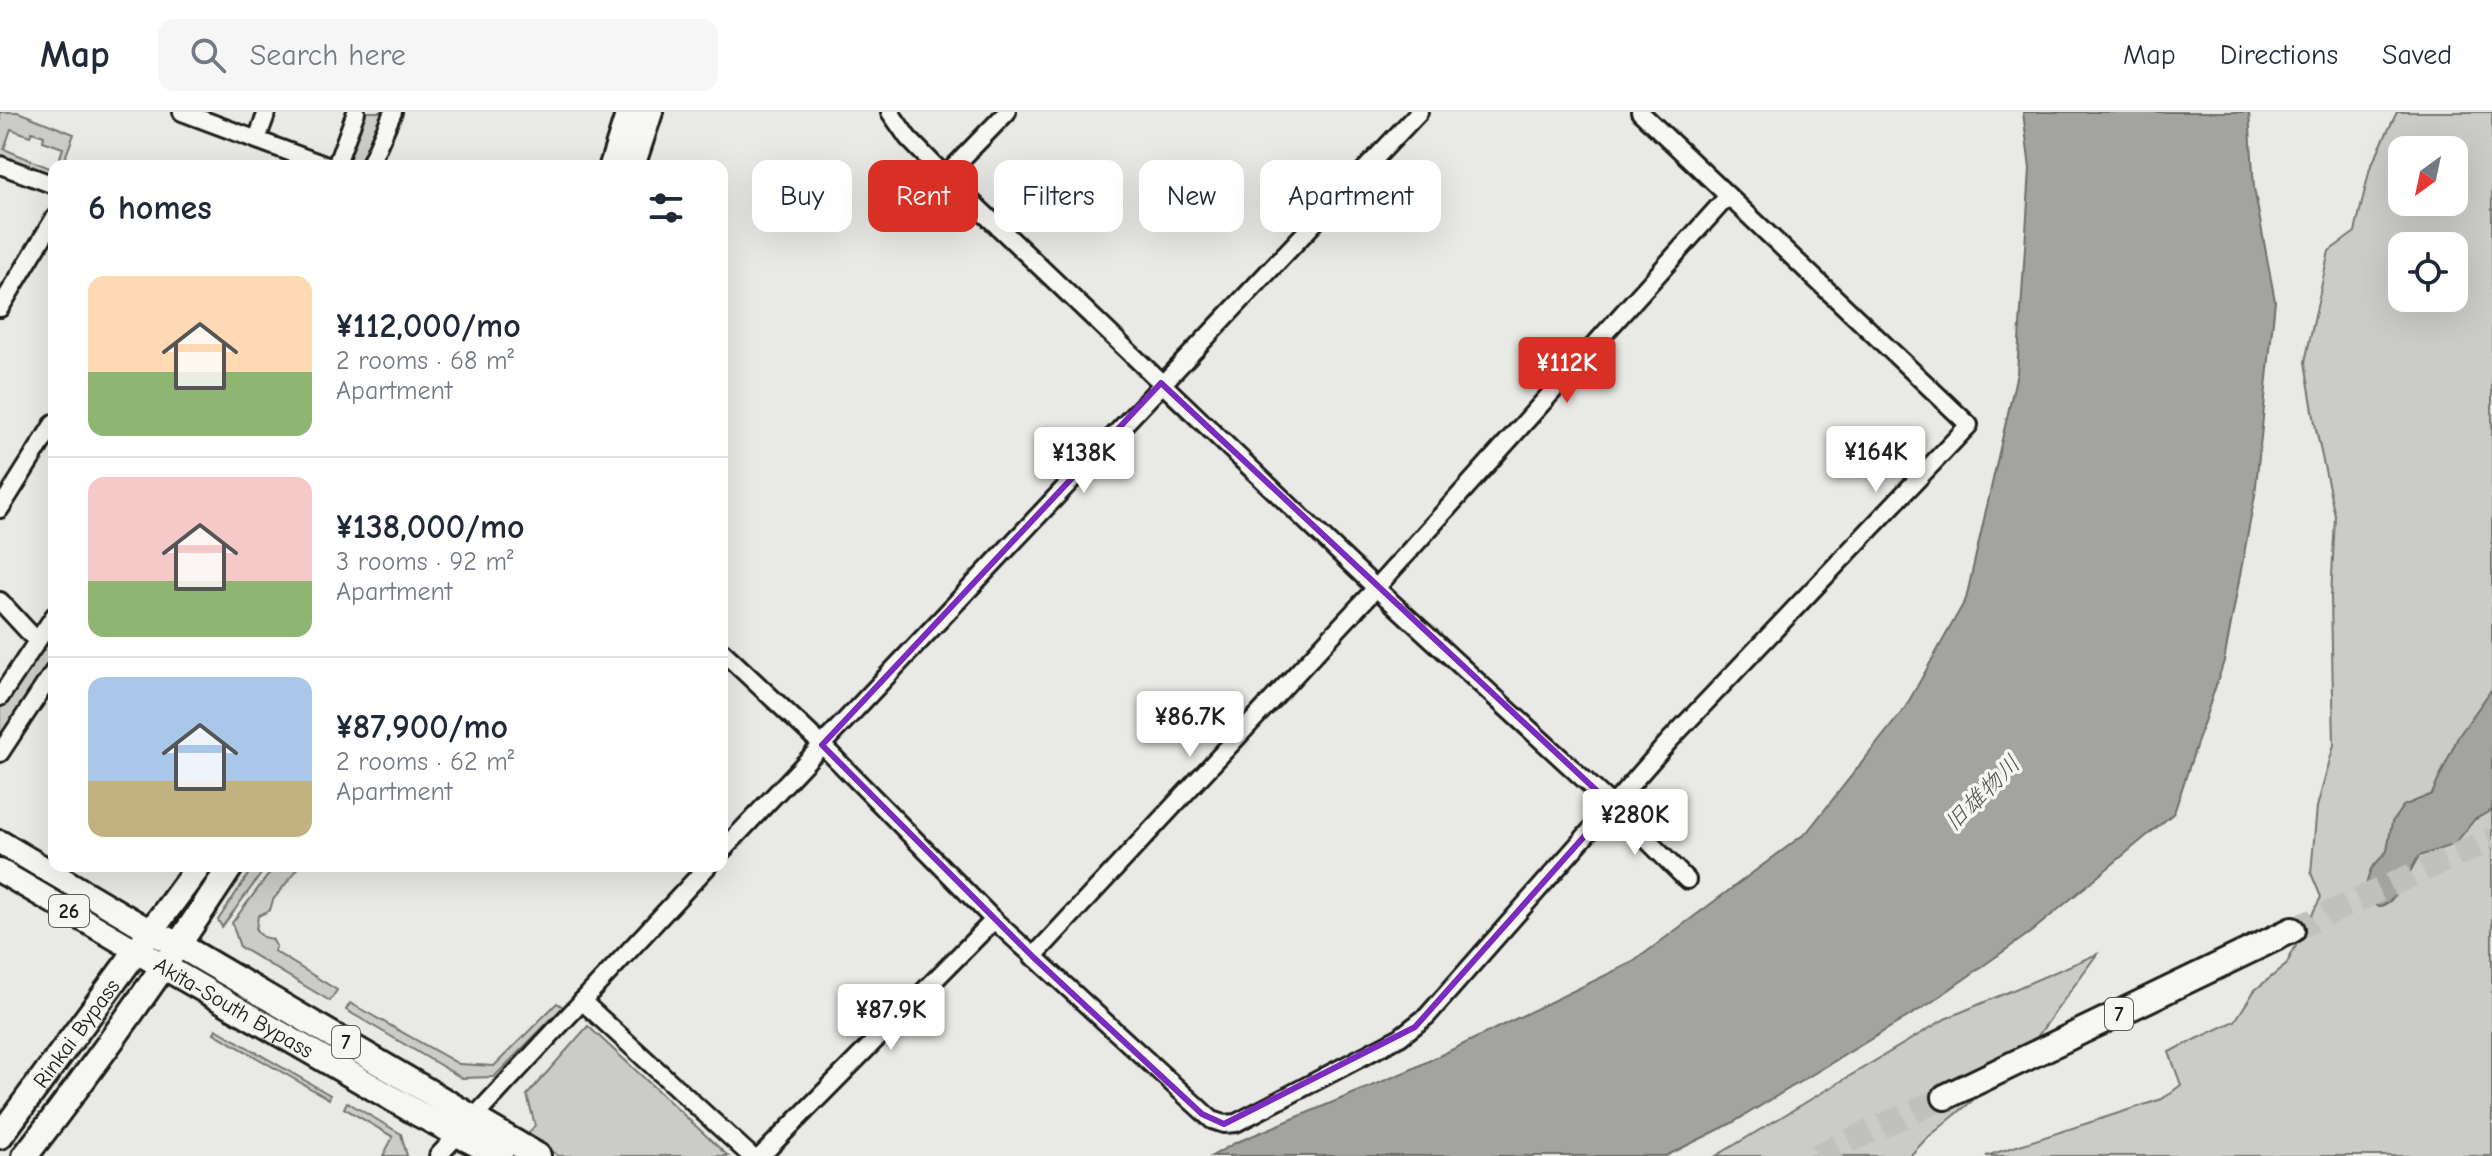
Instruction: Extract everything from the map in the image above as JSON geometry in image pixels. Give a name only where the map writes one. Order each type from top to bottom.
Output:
[{"type":"highway","points":[[614,160],[629,112]]},
{"type":"highway","points":[[634,160],[650,112]]},
{"type":"highway","name":"Rinkai Bypass","points":[[0,1136],[195,872]]},
{"type":"highway","name":"Rinkai Bypass","points":[[25,1156],[165,966],[227,872]]},
{"type":"highway","name":"7","points":[[1945,1097],[2292,930]]},
{"type":"highway","name":"Akita-South Bypass","points":[[145,941],[179,945],[538,1156]]},
{"type":"highway","name":"Akita-South Bypass","points":[[145,941],[165,966],[458,1136],[500,1156]]},
{"type":"main road","name":"26","points":[[0,842],[145,941]]},
{"type":"main road","name":"26","points":[[0,871],[145,941]]},
{"type":"street","points":[[182,112],[311,160]]},
{"type":"street","points":[[257,139],[267,112]]},
{"type":"street","points":[[338,160],[356,112]]},
{"type":"street","points":[[372,160],[393,112]]},
{"type":"street","points":[[890,112],[908,138],[929,160]]},
{"type":"street","points":[[960,160],[1007,112]]},
{"type":"street","points":[[728,845],[1419,112]]},
{"type":"street","points":[[728,657],[822,745],[994,920],[1202,1114],[1224,1124],[1236,1123],[1383,1047],[1427,1016],[1670,740],[1969,425],[1728,196],[1652,116]]},
{"type":"street","points":[[0,165],[48,183]]},
{"type":"street","points":[[1033,957],[1376,588],[1728,196]]},
{"type":"street","points":[[978,208],[1376,588],[1612,805],[1687,880]]},
{"type":"street","points":[[0,308],[48,229]]},
{"type":"street","points":[[0,509],[48,433]]},
{"type":"street","points":[[0,601],[37,641]]},
{"type":"street","points":[[0,697],[48,625]]},
{"type":"street","points":[[0,753],[48,680]]},
{"type":"street","points":[[438,1156],[702,872]]},
{"type":"street","points":[[761,1156],[994,920]]},
{"type":"street","points":[[582,1001],[751,1156]]},
{"type":"highlighted area","points":[[1161,383],[1612,805],[1415,1027],[1224,1124],[1202,1114],[1033,957],[822,745]]},
{"type":"shaded area","points":[[0,112],[18,112],[74,134],[64,160],[59,160],[63,148],[43,141],[44,136],[32,132],[30,136],[11,129],[4,149],[48,167],[48,178],[0,161]]},
{"type":"shaded area","points":[[359,112],[390,112],[366,160],[349,160],[346,154]]},
{"type":"shaded area","points":[[2397,112],[2492,112],[2492,1156],[1986,1156],[2162,1099],[2181,1085],[2169,1052],[2235,1021],[2255,990],[2286,965],[2321,897],[2311,873],[2317,807],[2334,745],[2331,598],[2335,516],[2305,362],[2329,251],[2355,232],[2370,168]]},
{"type":"shaded area","points":[[48,633],[48,673],[0,745],[0,705]]},
{"type":"shaded area","points":[[250,872],[263,872],[222,927],[218,920]]},
{"type":"shaded area","points":[[270,872],[295,872],[273,900],[270,910],[258,916],[256,930],[263,937],[272,939],[276,946],[274,951],[337,990],[330,1001],[240,947],[232,923]]},
{"type":"shaded area","points":[[2097,954],[2019,1062],[1910,1156],[1716,1156],[1945,1019]]},
{"type":"shaded area","points":[[350,1003],[459,1064],[494,1066],[557,1003],[563,1007],[494,1077],[462,1078],[346,1010]]},
{"type":"shaded area","points":[[588,1026],[728,1156],[559,1156],[527,1136],[535,1125],[527,1095]]},
{"type":"shaded area","points":[[216,1029],[330,1095],[329,1099],[214,1033]]},
{"type":"shaded area","points":[[347,1102],[401,1134],[407,1156],[383,1156],[393,1137],[344,1108]]},
{"type":"water","name":"旧雄物川","points":[[2023,112],[2249,112],[2254,188],[2275,301],[2255,495],[2224,661],[2174,813],[2031,932],[1929,1004],[1732,1123],[1666,1156],[1212,1156],[1235,1143],[1410,1070],[1633,962],[1807,832],[1905,708],[1966,599],[2017,373],[2030,169]]},
{"type":"water","points":[[2492,689],[2492,810],[2474,820],[2455,844],[2419,856],[2398,893],[2378,907],[2371,902],[2365,888],[2371,869],[2387,851],[2392,822],[2403,806],[2432,794],[2458,737]]},
{"type":"tunnel","points":[[2292,930],[2492,839]]},
{"type":"tunnel","points":[[1816,1156],[1945,1097]]}]
